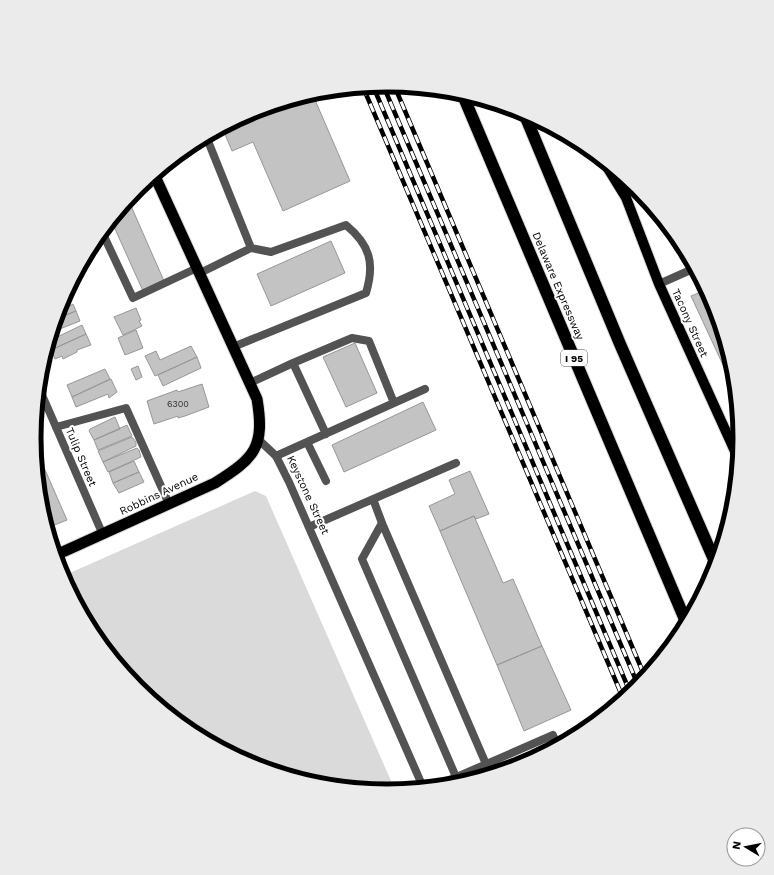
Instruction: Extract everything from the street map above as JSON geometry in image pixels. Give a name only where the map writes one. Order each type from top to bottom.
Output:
[{"type":"highway","name":"Delaware Expressway","points":[[465,100],[684,616]]},
{"type":"highway","points":[[528,122],[620,344],[712,556]]},
{"type":"highway","points":[[612,175],[625,196]]},
{"type":"highway","points":[[156,179],[257,399],[261,420],[259,440]]},
{"type":"highway","name":"Robbins Avenue","points":[[61,553],[215,483],[240,468],[251,457],[259,440]]},
{"type":"main road","name":"Tacony Street","points":[[623,184],[625,196],[659,284],[733,436]]},
{"type":"street","points":[[208,142],[251,248]]},
{"type":"street","points":[[105,237],[133,298],[251,248],[271,252],[346,226],[358,235],[366,248],[370,263],[370,278],[366,293],[233,347]]},
{"type":"street","points":[[659,284],[690,270]]},
{"type":"street","points":[[250,383],[352,338],[369,341],[394,403]]},
{"type":"street","points":[[293,363],[326,434]]},
{"type":"street","points":[[276,456],[425,389]]},
{"type":"street","name":"Tulip Street","points":[[43,398],[103,535]]},
{"type":"street","points":[[56,427],[126,408],[169,504]]},
{"type":"street","name":"Keystone Street","points":[[259,440],[276,456],[309,527],[421,782]]},
{"type":"street","points":[[307,442],[326,481]]},
{"type":"street","points":[[309,527],[456,463]]},
{"type":"street","points":[[373,499],[486,764]]},
{"type":"street","points":[[382,523],[362,559],[456,777]]},
{"type":"street","points":[[472,773],[486,764],[553,735],[555,740]]},
{"type":"shaded area","points":[[255,491],[266,496],[392,784],[342,781],[297,772],[234,748],[195,725],[159,698],[127,666],[99,630],[69,573]]},
{"type":"building","points":[[315,99],[350,181],[283,211],[253,142],[232,151],[224,132],[276,110]]},
{"type":"building","points":[[131,205],[164,281],[143,291],[113,225]]},
{"type":"building","points":[[331,241],[345,273],[271,306],[257,274]]},
{"type":"building","points":[[701,292],[707,305],[715,326],[726,372],[691,296]]},
{"type":"building","points":[[73,304],[76,311],[63,316],[66,308]]},
{"type":"building","points":[[136,308],[141,320],[139,321],[142,326],[123,335],[114,317]]},
{"type":"building","points":[[76,311],[80,321],[58,330],[63,316]]},
{"type":"building","points":[[82,325],[86,334],[53,349],[56,338]]},
{"type":"building","points":[[136,330],[143,348],[125,355],[118,338]]},
{"type":"building","points":[[86,334],[91,345],[77,350],[77,352],[63,359],[62,356],[55,359],[52,352],[53,349]]},
{"type":"building","points":[[355,343],[377,393],[346,407],[323,357]]},
{"type":"building","points":[[191,346],[197,357],[155,376],[145,356],[156,351],[160,360]]},
{"type":"building","points":[[197,357],[201,368],[163,386],[158,375]]},
{"type":"building","points":[[138,366],[142,377],[136,380],[131,369]]},
{"type":"building","points":[[105,369],[110,379],[72,397],[67,385]]},
{"type":"building","points":[[111,379],[117,392],[109,398],[108,394],[76,407],[72,397]]},
{"type":"building","points":[[202,384],[209,407],[185,416],[178,418],[178,416],[154,424],[147,401],[177,390],[178,392]]},
{"type":"building","points":[[423,402],[436,430],[344,472],[332,445]]},
{"type":"building","points":[[115,417],[120,429],[94,440],[89,431],[90,429]]},
{"type":"building","points":[[127,425],[132,436],[98,450],[94,440]]},
{"type":"building","points":[[132,437],[136,442],[136,446],[103,462],[98,451]]},
{"type":"building","points":[[137,448],[141,457],[108,472],[103,462]]},
{"type":"building","points":[[134,461],[139,472],[113,483],[109,472]]},
{"type":"building","points":[[42,464],[67,520],[53,526],[44,483]]},
{"type":"building","points":[[470,471],[489,514],[476,519],[474,516],[440,531],[429,506],[455,494],[449,480]]},
{"type":"building","points":[[139,472],[144,482],[119,493],[113,483]]},
{"type":"building","points":[[474,516],[503,583],[513,579],[542,646],[497,665],[440,531]]},
{"type":"building","points":[[542,646],[571,710],[524,731],[497,665]]},
{"type":"railway","points":[[365,92],[621,693]]},
{"type":"railway","points":[[376,92],[628,686]]},
{"type":"railway","points":[[386,92],[635,679]]},
{"type":"railway","points":[[397,92],[642,671]]}]
